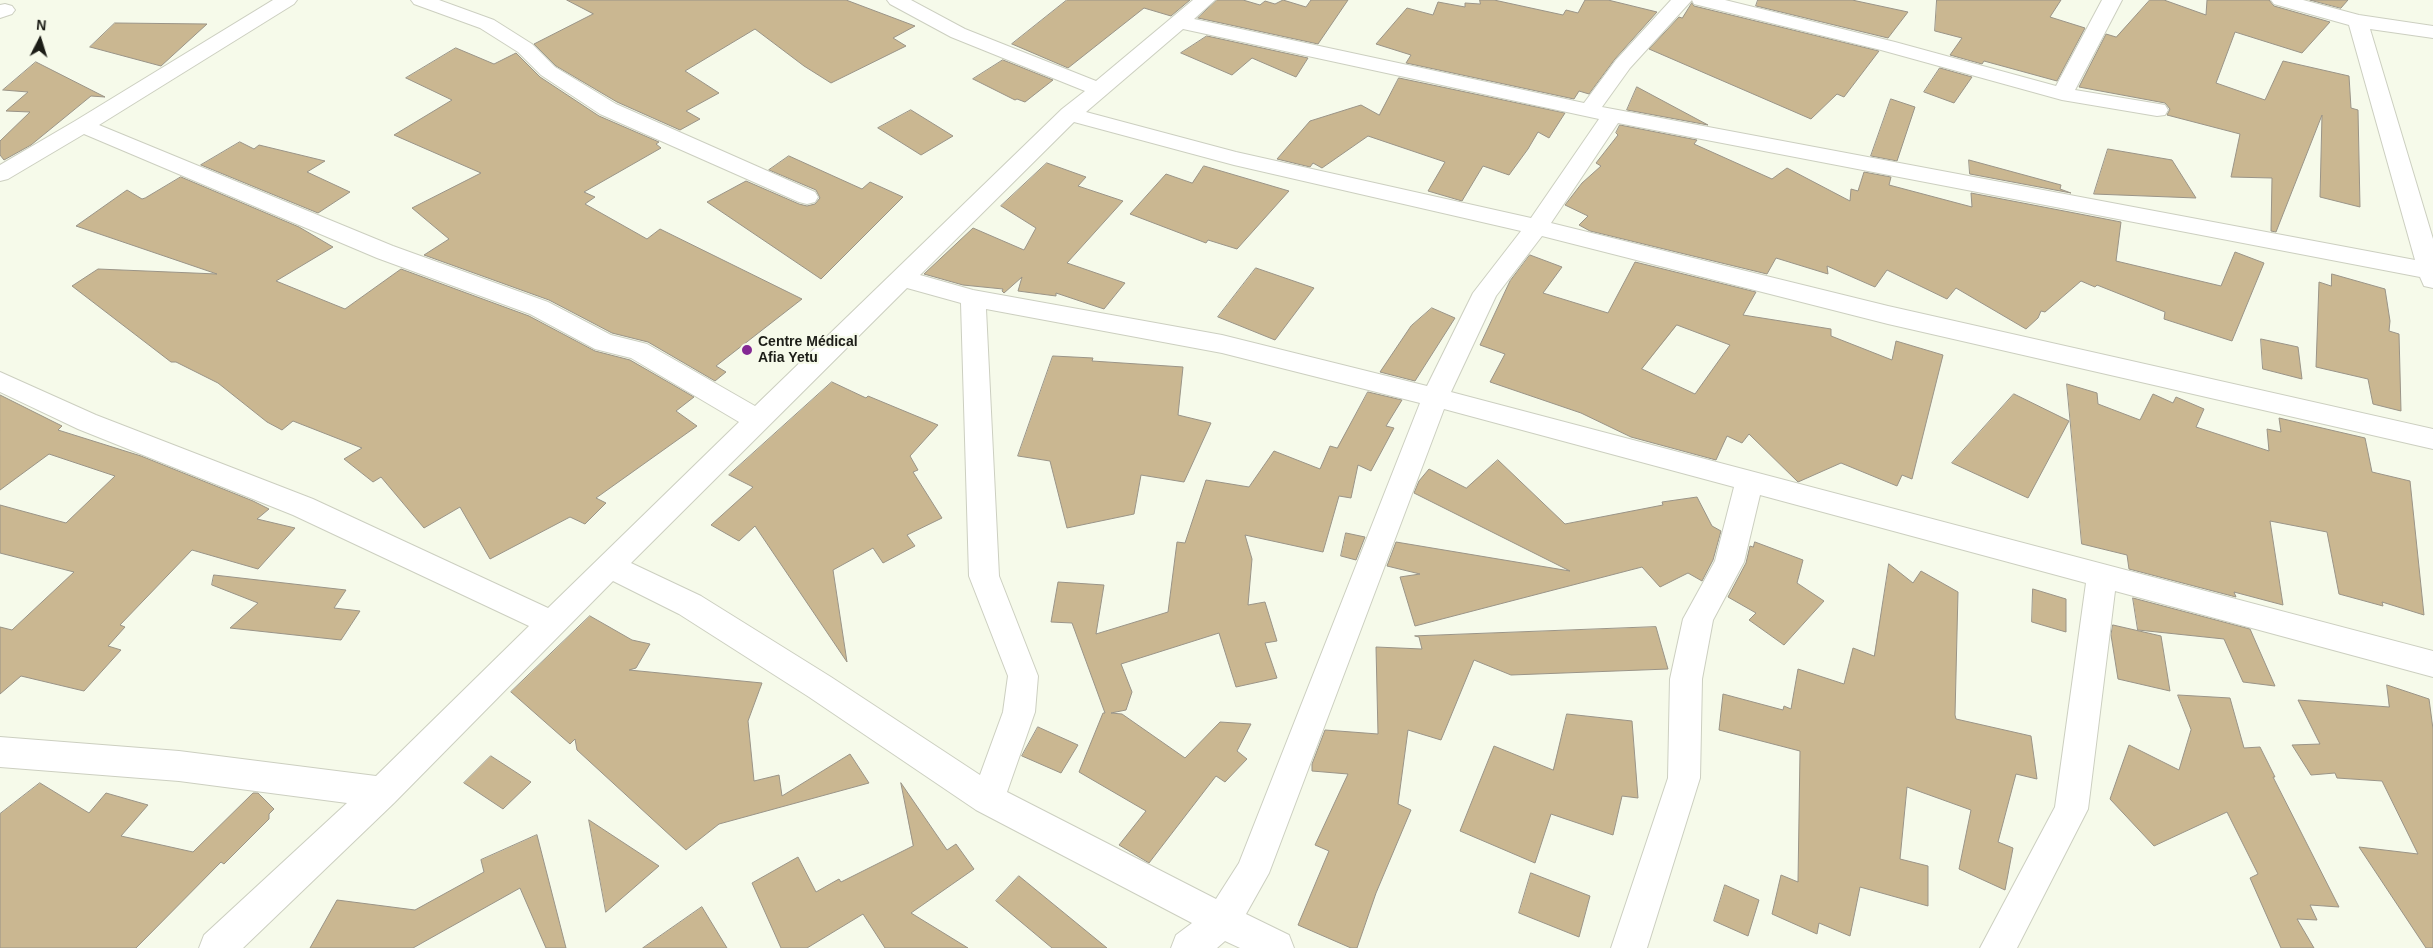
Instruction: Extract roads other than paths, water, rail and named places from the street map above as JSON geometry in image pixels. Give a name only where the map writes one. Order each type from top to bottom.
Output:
[{"type":"street","points":[[0,174],[83,126],[287,0]]},
{"type":"street","points":[[421,0],[487,24],[525,48],[548,71],[608,109],[807,197]]},
{"type":"street","points":[[897,0],[958,33],[1098,89]]},
{"type":"street","points":[[217,948],[382,792],[757,420],[1070,114],[1205,0]]},
{"type":"street","points":[[1188,948],[1223,920],[1252,873],[1435,397],[1485,293],[1537,227],[1600,112],[1623,64],[1682,0]]},
{"type":"street","points":[[1701,0],[1878,44],[2062,94],[2157,110]]},
{"type":"street","points":[[2062,94],[2112,0]]},
{"type":"street","points":[[2281,0],[2358,21],[2433,32]]},
{"type":"street","points":[[1178,22],[1600,112],[2432,274],[2358,21]]},
{"type":"street","points":[[1070,114],[1234,158],[1537,227],[1888,315],[2433,439]]},
{"type":"street","points":[[83,126],[377,248],[538,308],[604,343],[638,350],[757,420]]},
{"type":"street","points":[[902,278],[973,298],[1222,344],[1435,397],[2433,664]]},
{"type":"street","points":[[973,298],[984,576],[1023,676],[1019,712],[988,799]]},
{"type":"street","points":[[0,381],[87,422],[303,507],[552,623]]},
{"type":"street","points":[[1629,948],[1684,778],[1686,679],[1698,619],[1729,562],[1749,481]]},
{"type":"street","points":[[610,566],[690,605],[820,687],[988,799],[1276,948]]},
{"type":"street","points":[[1998,948],[2071,809],[2102,576]]},
{"type":"street","points":[[0,752],[179,766],[382,792]]},
{"type":"place","name":"Centre Médical Afia Yetu","points":[[747,350]]}]
